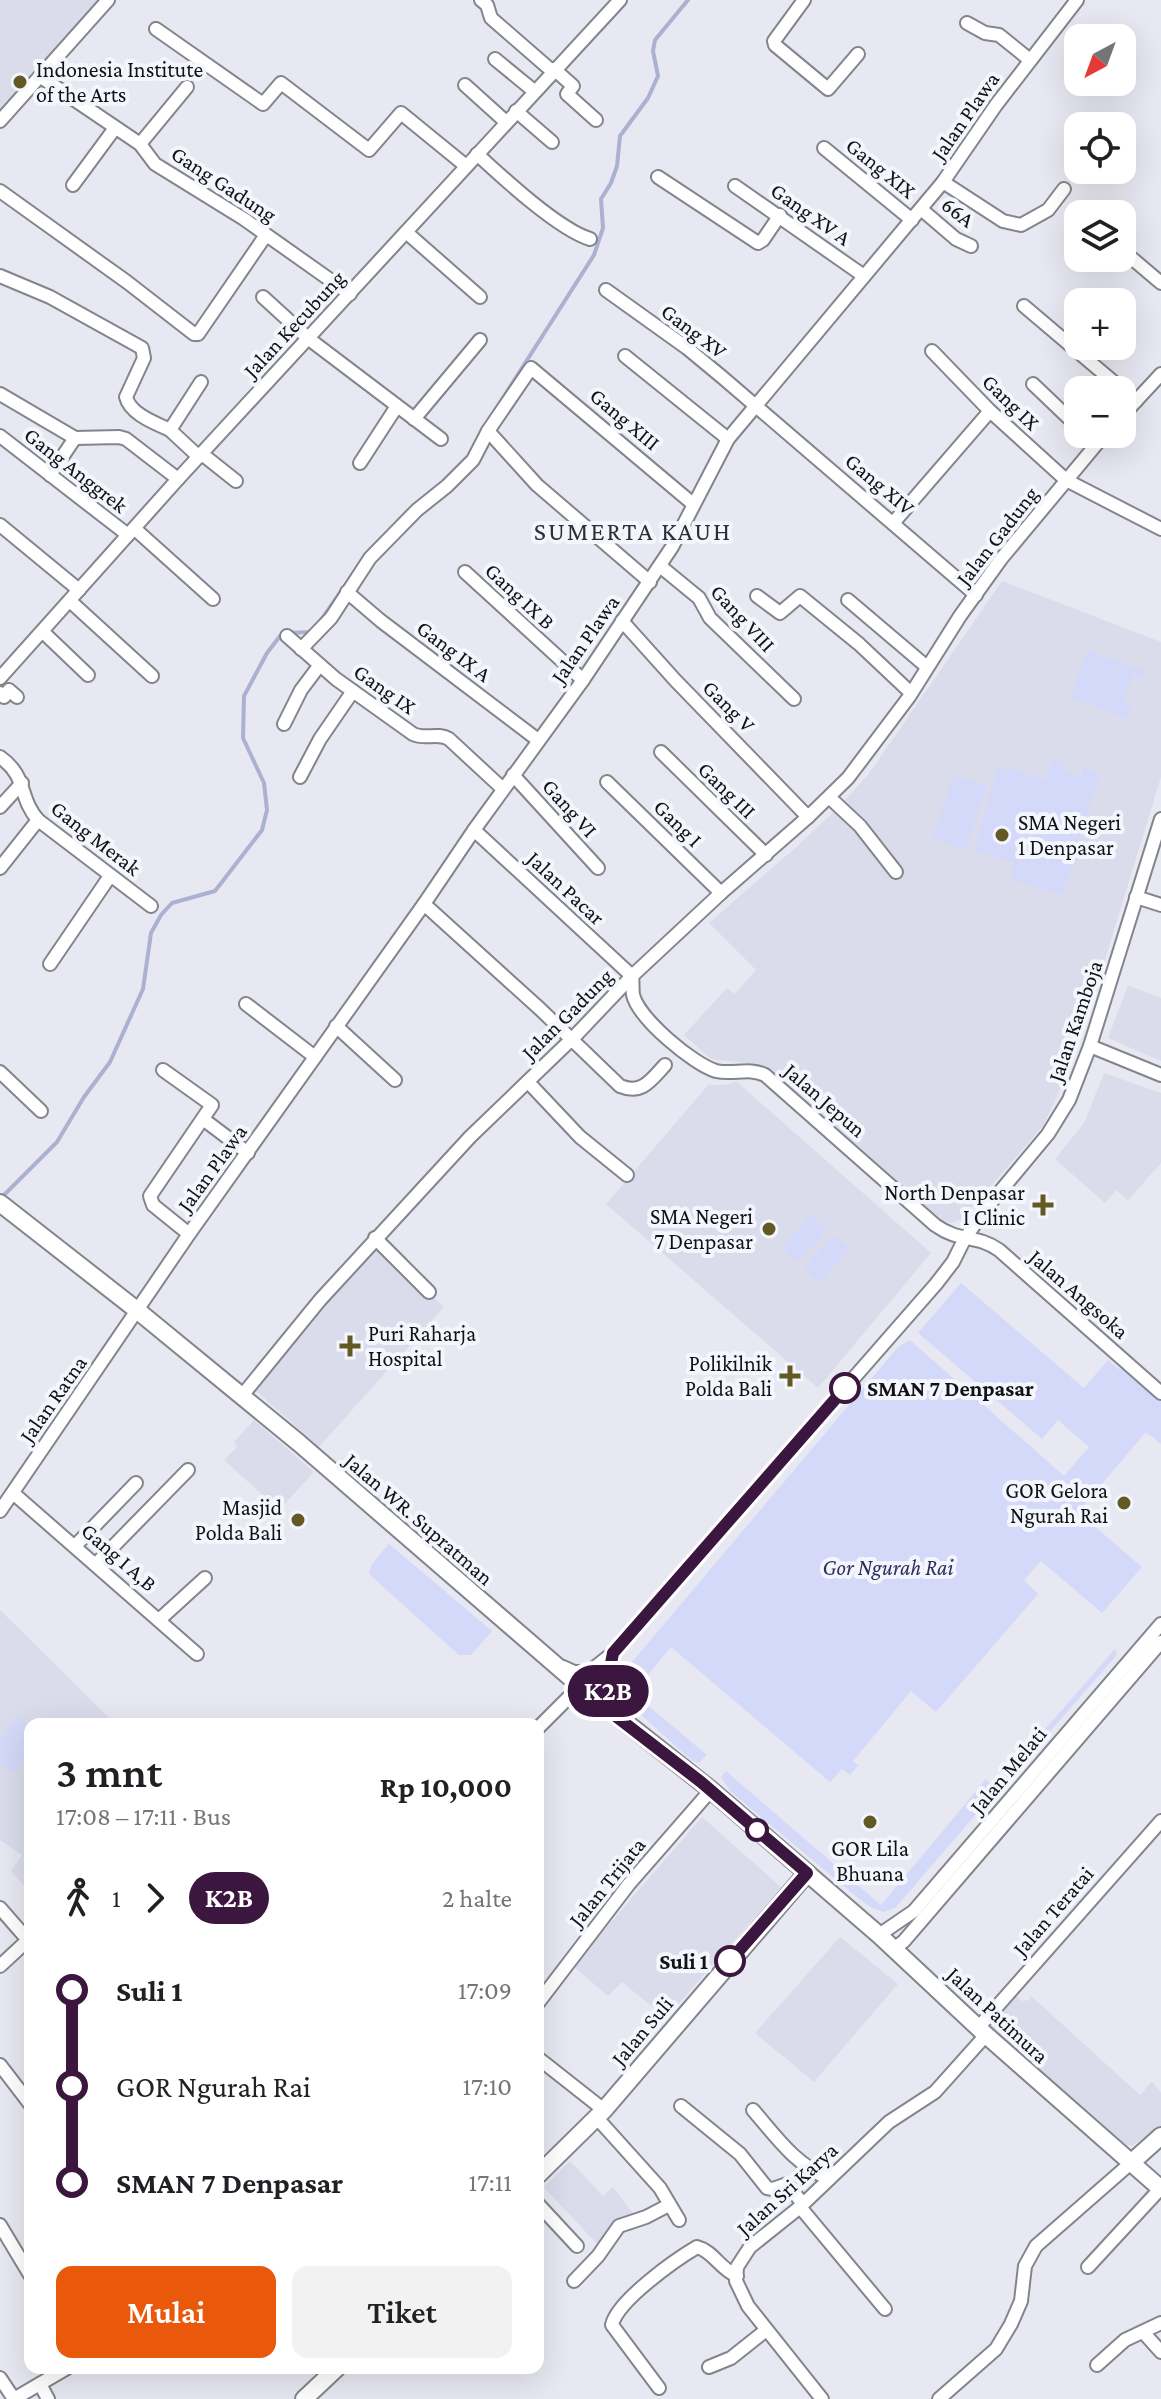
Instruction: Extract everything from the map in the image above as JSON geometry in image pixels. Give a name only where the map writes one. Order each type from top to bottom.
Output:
[{"type":"main road","name":"Jalan WR. Supratman","points":[[1,1203],[299,1443],[613,1714],[711,1790],[807,1873]]},
{"type":"main road","name":"Jalan Patimura","points":[[807,1873],[1161,2189]]},
{"type":"main road","name":"Jalan Suli","points":[[544,2169],[601,2114],[807,1873]]},
{"type":"main road","points":[[1132,2162],[1161,2136]]},
{"type":"main road","points":[[304,2399],[331,2374]]},
{"type":"street","points":[[0,121],[108,0]]},
{"type":"street","points":[[481,0],[487,5],[491,18],[573,86],[567,94],[596,120]]},
{"type":"street","name":"Jalan Kecubung","points":[[1,675],[620,0]]},
{"type":"street","points":[[804,0],[774,43],[816,82],[828,89],[858,54]]},
{"type":"street","name":"Jalan Plawa","points":[[138,1311],[189,1234],[650,582],[728,439],[943,182],[1077,0]]},
{"type":"street","points":[[967,23],[985,33],[999,35],[1030,60]]},
{"type":"street","points":[[156,29],[263,104],[281,83],[369,150],[401,113],[466,166]]},
{"type":"street","points":[[495,59],[534,91]]},
{"type":"street","name":"Gang Gadung","points":[[41,77],[140,144],[155,164],[266,235],[350,294]]},
{"type":"street","points":[[465,85],[506,122]]},
{"type":"street","points":[[140,144],[187,87]]},
{"type":"street","points":[[516,111],[552,142]]},
{"type":"street","points":[[73,185],[115,128]]},
{"type":"street","name":"Gang XIX","points":[[824,148],[917,214]]},
{"type":"street","points":[[477,154],[571,230],[590,239]]},
{"type":"street","points":[[658,177],[758,243],[780,215]]},
{"type":"street","points":[[943,182],[1003,221],[1021,225],[1048,210],[1064,189]]},
{"type":"street","name":"Gang XV A","points":[[735,186],[864,276]]},
{"type":"street","points":[[0,191],[194,334],[198,334],[266,235]]},
{"type":"street","name":"66A","points":[[917,214],[971,246]]},
{"type":"street","points":[[406,232],[480,297]]},
{"type":"street","points":[[1136,262],[1161,283]]},
{"type":"street","points":[[0,276],[100,323],[145,350],[126,392],[126,400],[132,408],[170,430],[236,481]]},
{"type":"street","name":"Gang XV","points":[[606,290],[687,348],[756,406]]},
{"type":"street","points":[[263,297],[309,339],[441,439]]},
{"type":"street","points":[[1024,306],[1107,376]]},
{"type":"street","points":[[414,419],[480,340]]},
{"type":"street","name":"Gang IX","points":[[932,351],[990,411],[1066,480],[1161,529]]},
{"type":"street","points":[[625,356],[728,439]]},
{"type":"street","name":"Gang XIII","points":[[488,431],[531,368],[693,504]]},
{"type":"street","points":[[1136,401],[1161,374]]},
{"type":"street","points":[[170,430],[201,382]]},
{"type":"street","points":[[1033,384],[1064,414]]},
{"type":"street","points":[[0,394],[75,438],[126,439],[178,479]]},
{"type":"street","points":[[360,463],[397,406]]},
{"type":"street","name":"Gang XIV","points":[[756,406],[976,595]]},
{"type":"street","points":[[894,522],[990,411]]},
{"type":"street","points":[[301,649],[331,618],[370,558],[473,460],[488,431],[537,485],[650,582]]},
{"type":"street","name":"Gang Anggrek","points":[[0,436],[132,532],[213,599]]},
{"type":"street","points":[[50,475],[75,438]]},
{"type":"street","name":"Jalan Gadung","points":[[241,1397],[320,1300],[470,1137],[632,976],[808,817],[864,759],[976,595],[1093,448]]},
{"type":"street","points":[[0,525],[79,590]]},
{"type":"street","name":"Gang VIII","points":[[660,566],[699,598],[710,618],[794,699]]},
{"type":"street","name":"Gang IX B","points":[[465,572],[583,680]]},
{"type":"street","name":"Gang IX A","points":[[347,592],[538,740]]},
{"type":"street","points":[[757,596],[780,613],[800,596],[859,644],[911,693]]},
{"type":"street","points":[[848,600],[927,667]]},
{"type":"street","points":[[70,601],[152,676]]},
{"type":"street","name":"Gang V","points":[[622,621],[808,817]]},
{"type":"street","points":[[43,632],[88,675]]},
{"type":"street","name":"Gang IX","points":[[287,636],[319,666],[417,736],[438,735],[449,739],[503,789]]},
{"type":"street","points":[[284,724],[301,690],[319,666]]},
{"type":"street","points":[[0,693],[4,697],[9,690],[17,697]]},
{"type":"street","points":[[300,777],[320,739],[353,691]]},
{"type":"street","name":"Gang III","points":[[661,752],[766,855]]},
{"type":"street","name":"Gang Merak","points":[[0,757],[15,770],[29,809],[38,820],[151,906]]},
{"type":"street","name":"Gang VI","points":[[513,775],[598,868]]},
{"type":"street","name":"Gang I","points":[[607,782],[721,893]]},
{"type":"street","points":[[0,807],[22,783]]},
{"type":"street","points":[[829,797],[860,826],[896,872]]},
{"type":"street","name":"Jalan Kamboja","points":[[553,1663],[574,1672],[589,1672],[613,1653],[936,1284],[983,1212],[1048,1134],[1069,1100],[1090,1046],[1161,819]]},
{"type":"street","points":[[0,868],[38,820]]},
{"type":"street","name":"Jalan Pacar","points":[[474,830],[632,976]]},
{"type":"street","points":[[50,964],[110,876]]},
{"type":"street","points":[[1136,897],[1161,905]]},
{"type":"street","points":[[424,904],[620,1086],[630,1090],[644,1087],[665,1065]]},
{"type":"street","name":"Jalan Jepun","points":[[632,976],[633,994],[642,1009],[694,1061],[719,1072],[753,1070],[765,1075],[935,1225],[964,1240]]},
{"type":"street","points":[[246,1004],[315,1057]]},
{"type":"street","points":[[336,1026],[395,1080]]},
{"type":"street","points":[[1090,1046],[1161,1075]]},
{"type":"street","points":[[163,1070],[212,1105],[150,1196],[153,1205],[189,1234]]},
{"type":"street","points":[[0,1072],[41,1111]]},
{"type":"street","points":[[528,1082],[578,1135],[627,1175]]},
{"type":"street","points":[[203,1119],[248,1153]]},
{"type":"street","points":[[375,1238],[429,1292]]},
{"type":"street","name":"Jalan Angsoka","points":[[964,1240],[983,1241],[999,1250],[1161,1393]]},
{"type":"street","name":"Jalan Ratna","points":[[1,1508],[138,1311]]},
{"type":"street","points":[[96,1564],[188,1470]]},
{"type":"street","points":[[75,1546],[136,1483]]},
{"type":"street","name":"Gang I A,B","points":[[13,1493],[197,1654]]},
{"type":"street","points":[[159,1620],[205,1578]]},
{"type":"street","name":"Jalan Melati","points":[[879,1935],[914,1911],[1161,1624]]},
{"type":"street","name":"Jalan Melati","points":[[894,1949],[1161,1642]]},
{"type":"street","points":[[613,1653],[607,1684],[613,1714]]},
{"type":"street","points":[[544,1722],[580,1686]]},
{"type":"street","name":"Jalan Trijata","points":[[544,1995],[629,1884],[711,1790]]},
{"type":"street","name":"Jalan Teratai","points":[[982,2032],[1161,1821]]},
{"type":"street","points":[[0,1908],[24,1935]]},
{"type":"street","points":[[0,1966],[24,1944]]},
{"type":"street","name":"Jalan Sri Karya","points":[[737,2276],[737,2267],[750,2247],[802,2205],[889,2122],[935,2092],[982,2032]]},
{"type":"street","points":[[544,2063],[601,2114],[660,2188],[679,2220]]},
{"type":"street","points":[[0,2065],[24,2096]]},
{"type":"street","points":[[681,2106],[740,2154],[767,2188],[787,2184],[885,2309]]},
{"type":"street","points":[[753,2110],[796,2160],[829,2179]]},
{"type":"street","points":[[939,2399],[996,2349],[1021,2301],[1025,2266],[1036,2246],[1132,2162]]},
{"type":"street","points":[[1088,2267],[1161,2189]]},
{"type":"street","points":[[574,2281],[598,2256],[619,2226],[669,2205]]},
{"type":"street","points":[[544,2210],[577,2246]]},
{"type":"street","points":[[0,2225],[24,2265]]},
{"type":"street","points":[[659,2388],[619,2337],[612,2325],[614,2316],[626,2300],[697,2247],[704,2248],[726,2272],[737,2276],[739,2293],[765,2331],[822,2399]]},
{"type":"street","points":[[1097,2365],[1125,2340],[1161,2323]]},
{"type":"street","points":[[709,2367],[731,2358],[765,2331]]},
{"type":"street","points":[[1143,2332],[1161,2352]]},
{"type":"street","points":[[0,2378],[14,2399],[57,2374]]},
{"type":"street","points":[[40,2384],[48,2399]]},
{"type":"shaded area","name":"Indonesia Institute of the Arts","points":[[0,0],[111,0],[0,127]]},
{"type":"shaded area","points":[[1002,581],[1161,642],[1161,777],[1074,1061],[1043,1126],[962,1219],[951,1223],[939,1220],[766,1071],[748,1063],[711,1059],[684,1035],[727,988],[735,994],[756,970],[709,923],[794,849],[868,775]]},
{"type":"shaded area","points":[[1128,985],[1161,998],[1161,1061],[1108,1038]]},
{"type":"shaded area","points":[[1104,1073],[1161,1093],[1161,1163],[1128,1200],[1116,1190],[1105,1203],[1055,1159],[1084,1123]]},
{"type":"shaded area","name":"SMA Negeri 7 Denpasar","points":[[736,1081],[931,1253],[818,1388],[606,1204],[708,1085],[726,1085]]},
{"type":"shaded area","name":"Puri Raharja Hospital","points":[[378,1245],[444,1307],[319,1447],[253,1388]]},
{"type":"shaded area","points":[[254,1420],[314,1472],[279,1510],[224,1460],[237,1447],[234,1442]]},
{"type":"shaded area","points":[[0,1610],[109,1718],[24,1718],[24,1886],[11,1871],[22,1855],[0,1840]]},
{"type":"shaded area","points":[[702,1817],[781,1887],[666,2018],[622,1982],[608,1996],[573,1966]]},
{"type":"shaded area","points":[[840,1937],[898,1984],[814,2082],[755,2033]]},
{"type":"shaded area","points":[[1014,1994],[1022,2001],[1030,2000],[1029,1994],[1140,2095],[1152,2081],[1161,2093],[1161,2126],[1132,2146],[1121,2144],[985,2029]]},
{"type":"shaded area","points":[[570,2161],[603,2196],[613,2187],[637,2218],[618,2220],[598,2245],[544,2187]]},
{"type":"green space","points":[[1088,651],[1145,671],[1143,678],[1133,675],[1123,701],[1132,705],[1127,718],[1070,697]]},
{"type":"green space","points":[[1052,759],[1067,764],[1065,771],[1081,776],[1083,768],[1100,774],[1062,895],[1010,879],[1014,863],[974,851],[997,768],[1003,770],[1004,767],[1045,780]]},
{"type":"green space","points":[[953,775],[987,786],[966,850],[933,838]]},
{"type":"green space","points":[[810,1215],[827,1229],[798,1263],[782,1248]]},
{"type":"green space","points":[[833,1235],[849,1249],[820,1283],[804,1268]]},
{"type":"green space","name":"Gor Ngurah Rai","points":[[961,1283],[1084,1388],[1108,1360],[1119,1369],[1123,1368],[1161,1400],[1161,1444],[1146,1432],[1078,1512],[1142,1567],[1102,1613],[1041,1561],[1024,1580],[1038,1594],[936,1712],[911,1691],[853,1761],[858,1765],[850,1775],[842,1769],[830,1782],[671,1647],[633,1693],[707,1755],[699,1763],[691,1760],[625,1700],[620,1686],[627,1668],[898,1347],[910,1340],[1064,1476],[1089,1447],[1058,1420],[1042,1439],[918,1333]]},
{"type":"green space","points":[[389,1544],[492,1631],[471,1655],[459,1655],[369,1574],[372,1564]]},
{"type":"green space","points":[[1115,1649],[1115,1657],[1006,1782],[1000,1783],[999,1782]]},
{"type":"green space","points":[[17,1717],[24,1722],[24,1758],[13,1773],[0,1764],[0,1741]]},
{"type":"green space","points":[[726,1771],[881,1905],[986,1779],[996,1791],[896,1907],[884,1912],[858,1898],[731,1792],[721,1777]]},
{"type":"waterway","points":[[494,412],[594,255],[603,228],[601,199],[617,166],[620,136],[648,98],[658,76],[653,51],[655,40],[688,0]]},
{"type":"waterway","points":[[319,623],[353,574]]},
{"type":"waterway","points":[[2,1197],[57,1142],[110,1062],[143,989],[151,933],[161,915],[172,903],[215,891],[262,830],[267,810],[264,783],[243,738],[244,696],[267,653],[280,636],[311,632]]},
{"type":"bus line","name":"K2B","points":[[730,1961],[807,1873],[701,1782],[613,1714],[608,1695],[608,1673],[613,1653],[845,1388]]},
{"type":"place","name":"Indonesia Institute of the Arts","points":[[20,82]]},
{"type":"place","name":"SMA Negeri 1 Denpasar","points":[[1002,835]]},
{"type":"place","name":"North Denpasar I Clinic","points":[[1043,1205]]},
{"type":"place","name":"SMA Negeri 7 Denpasar","points":[[769,1229]]},
{"type":"place","name":"Puri Raharja Hospital","points":[[350,1346]]},
{"type":"place","name":"Polikilnik Polda Bali","points":[[790,1376]]},
{"type":"place","name":"SMAN 7 Denpasar","points":[[845,1388]]},
{"type":"place","name":"GOR Gelora Ngurah Rai","points":[[1124,1503]]},
{"type":"place","name":"Masjid Polda Bali","points":[[298,1520]]},
{"type":"place","name":"GOR Lila Bhuana","points":[[870,1822]]},
{"type":"place","name":"Suli 1","points":[[730,1961]]},
{"type":"district","name":"SUMERTA KAUH","points":[[633,531]]}]
